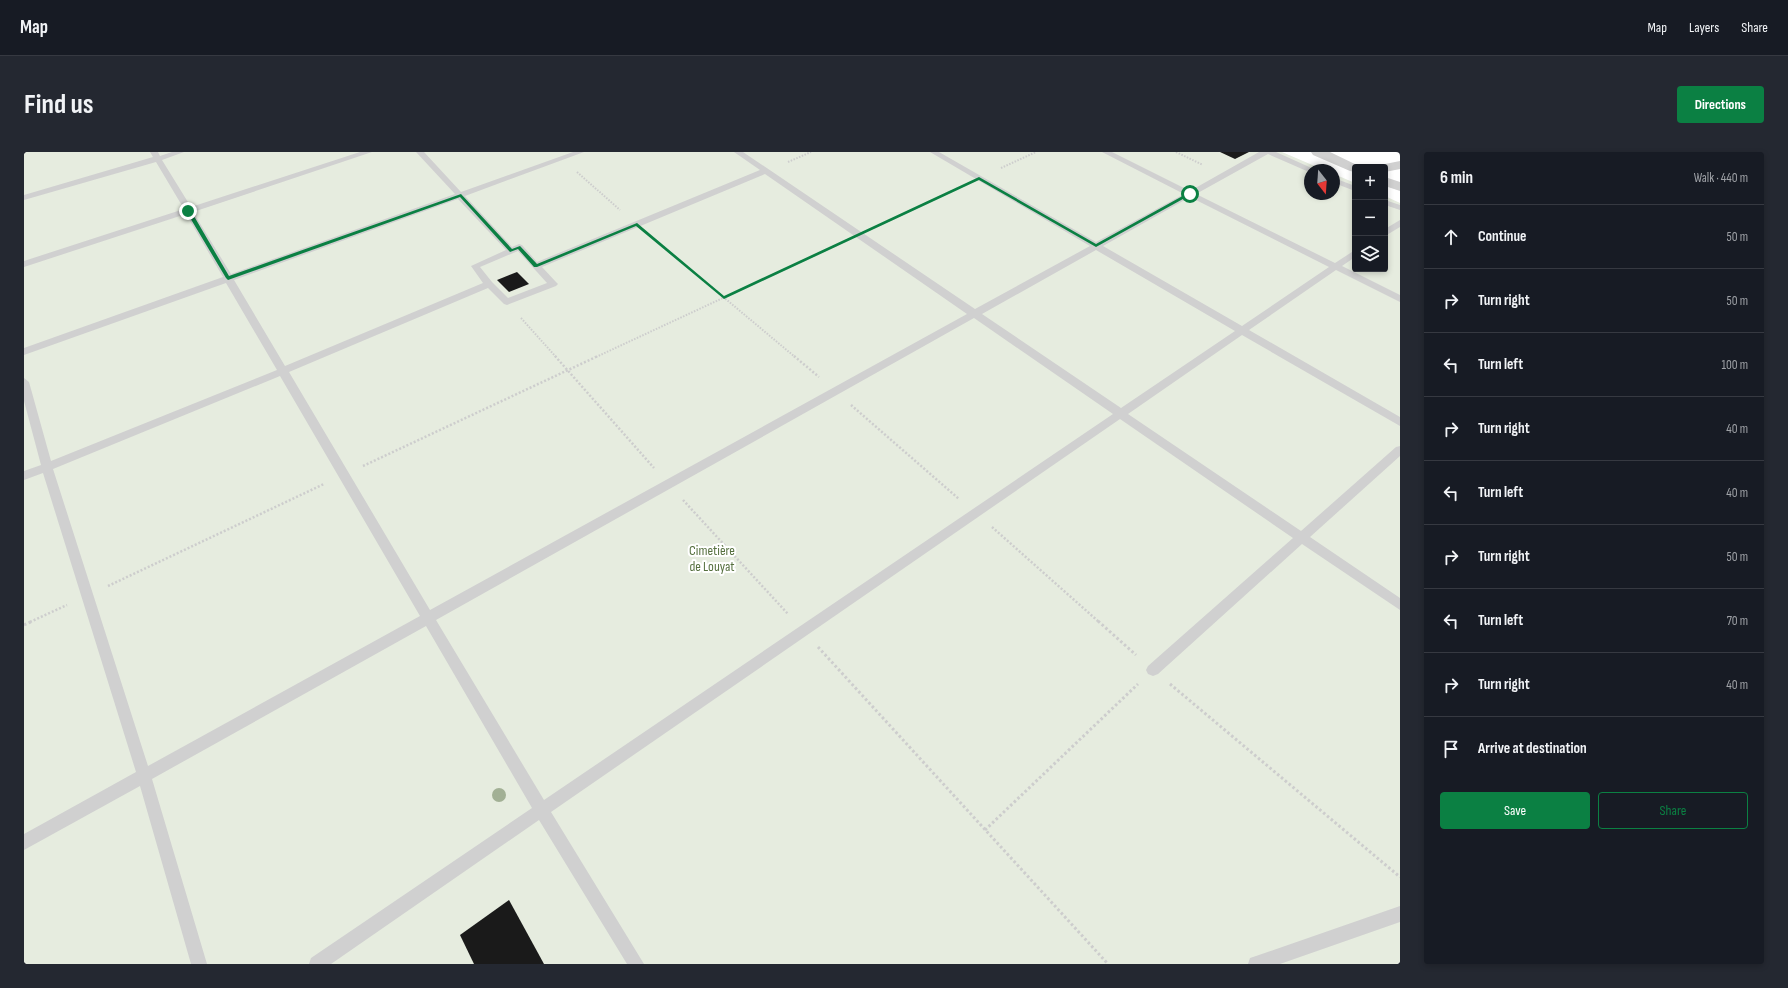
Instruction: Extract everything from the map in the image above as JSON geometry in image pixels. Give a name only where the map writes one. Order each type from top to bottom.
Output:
[{"type":"street","points":[[1318,152],[1352,167]]},
{"type":"street","points":[[1388,167],[1400,165]]},
{"type":"street","points":[[1388,182],[1400,187]]},
{"type":"lane","points":[[24,198],[156,155],[180,152]]},
{"type":"lane","points":[[24,264],[368,152]]},
{"type":"lane","points":[[420,152],[511,251]]},
{"type":"lane","points":[[24,352],[580,152]]},
{"type":"lane","points":[[738,152],[1400,605]]},
{"type":"lane","points":[[934,152],[1400,422]]},
{"type":"lane","points":[[1106,152],[1400,299]]},
{"type":"lane","points":[[24,842],[1265,152]]},
{"type":"lane","points":[[1270,152],[1304,167]]},
{"type":"lane","points":[[156,155],[541,810],[636,964]]},
{"type":"lane","points":[[536,266],[765,171]]},
{"type":"lane","points":[[1340,183],[1352,188]]},
{"type":"lane","points":[[1388,203],[1400,208]]},
{"type":"lane","points":[[1388,231],[1400,223]]},
{"type":"lane","points":[[519,247],[553,284],[507,302],[489,284],[475,266],[511,251],[519,247]]},
{"type":"lane","points":[[317,964],[1352,256]]},
{"type":"lane","points":[[24,476],[283,371],[489,284]]},
{"type":"lane","points":[[24,382],[47,467],[144,776],[199,964]]},
{"type":"lane","points":[[1153,670],[1400,450]]},
{"type":"lane","points":[[1256,964],[1400,914]]},
{"type":"path","points":[[24,625],[1036,152]]},
{"type":"path","points":[[1176,152],[1224,175]]},
{"type":"path","points":[[561,159],[836,391],[1153,670],[1400,877]]},
{"type":"path","points":[[985,830],[1153,670]]},
{"type":"green space","name":"Cimetière de Louyat","points":[[24,152],[1282,152],[1310,164],[1304,164],[1304,200],[1340,200],[1340,177],[1352,182],[1352,272],[1388,272],[1388,197],[1400,203],[1400,964],[24,964]]},
{"type":"building","points":[[1220,152],[1249,152],[1235,159]]},
{"type":"building","points":[[517,272],[529,284],[509,292],[497,280]]},
{"type":"building","points":[[509,900],[544,964],[474,964],[460,935]]},
{"type":"route","points":[[188,211],[228,278],[461,195],[511,251],[519,247],[536,266],[637,224],[724,298],[979,178],[1096,246],[1190,194]]}]
